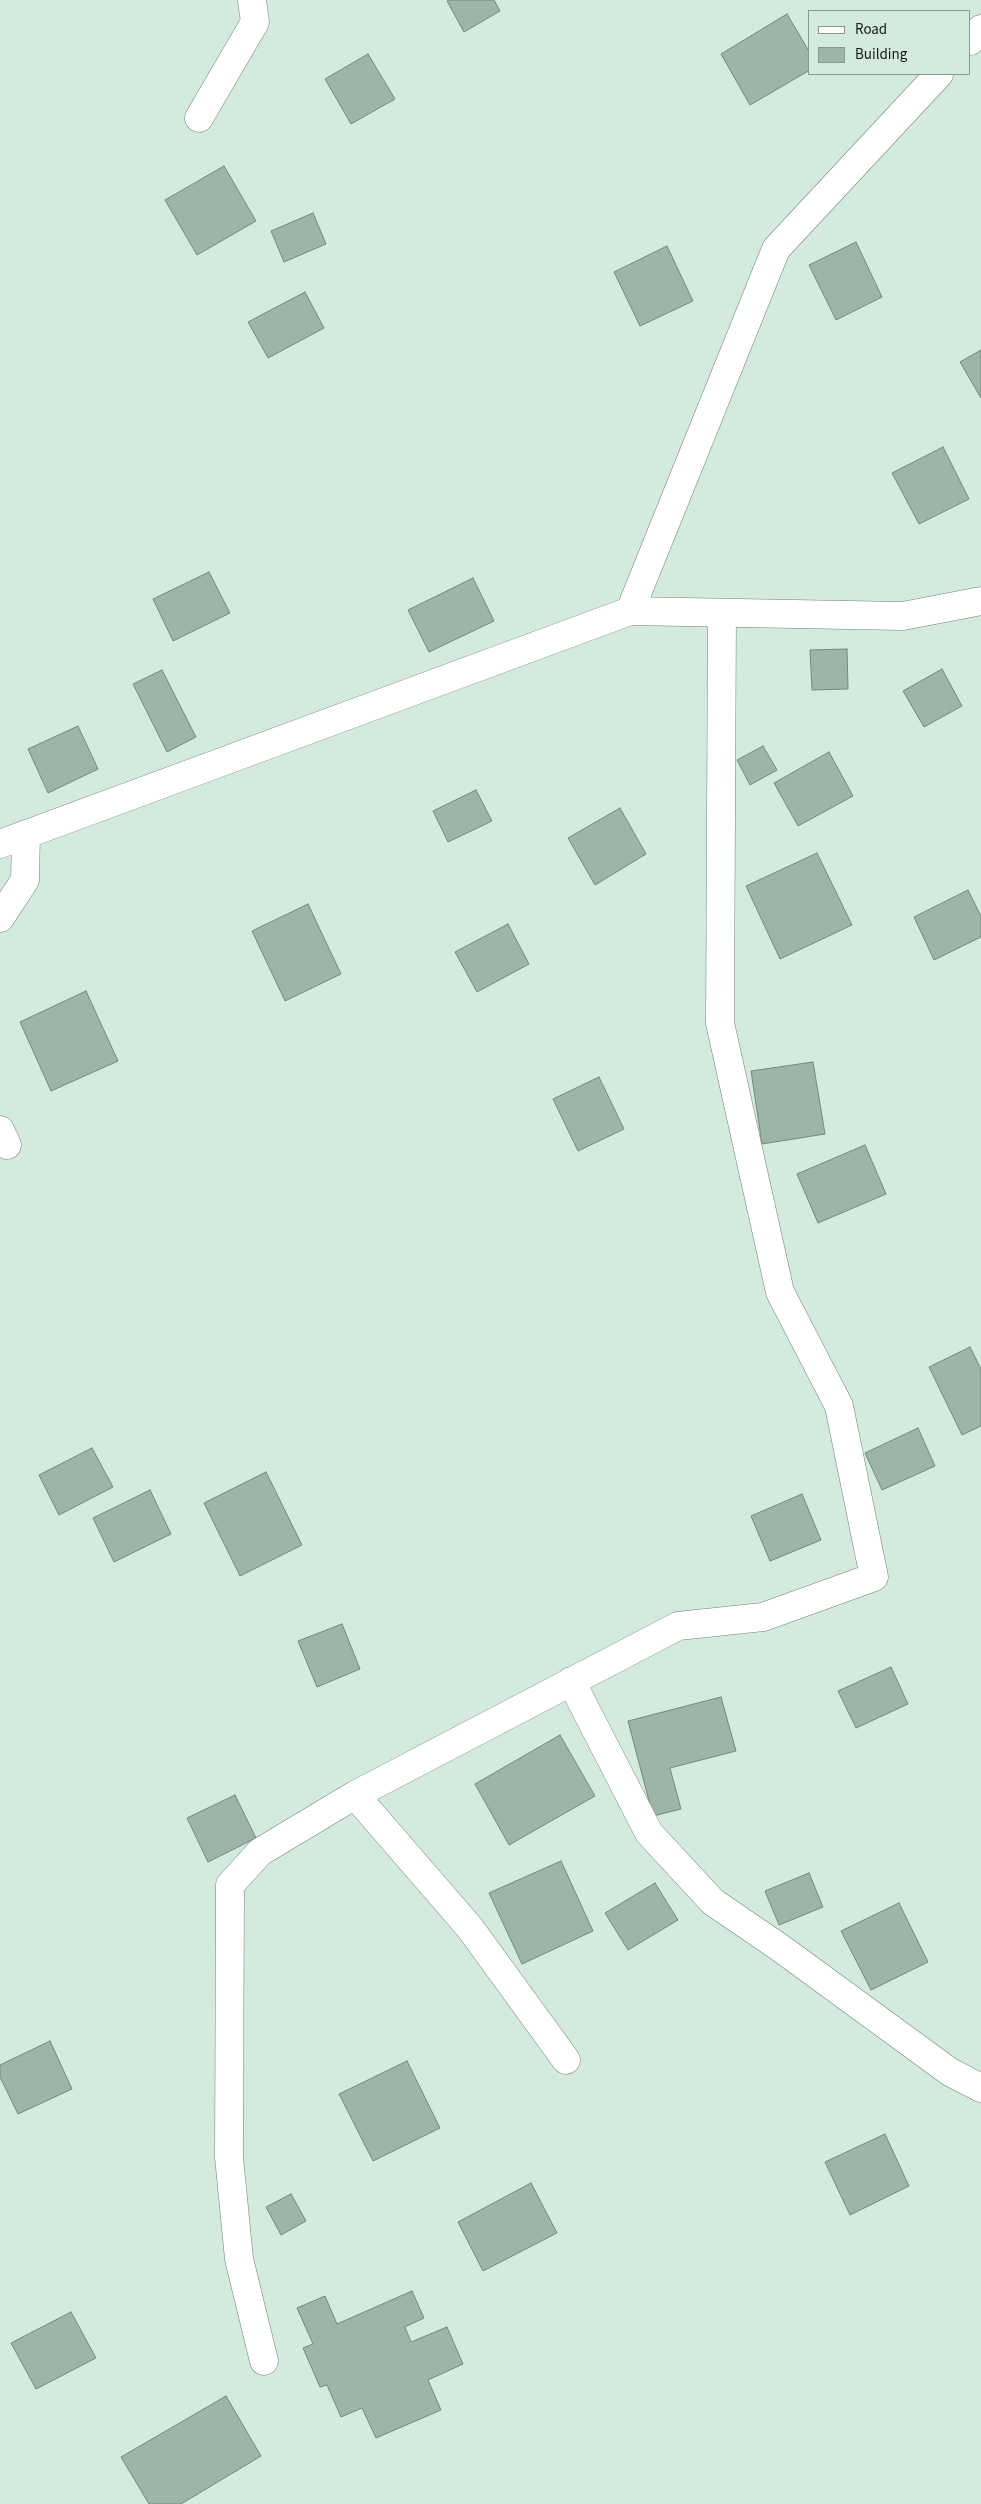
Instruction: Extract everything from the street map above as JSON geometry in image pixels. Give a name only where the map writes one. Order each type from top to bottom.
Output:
[{"type":"street","points":[[199,118],[255,22],[252,0]]},
{"type":"street","points":[[971,40],[981,29]]},
{"type":"street","points":[[630,611],[776,249],[939,75]]},
{"type":"street","points":[[0,844],[630,611],[903,616],[981,601]]},
{"type":"street","points":[[264,2361],[240,2259],[228,2157],[230,1885],[260,1852],[355,1795],[678,1626],[763,1617],[874,1576],[839,1406],[780,1292],[720,1024],[722,612]]},
{"type":"street","points":[[0,918],[25,880],[26,834]]},
{"type":"street","points":[[571,1681],[649,1833],[713,1902],[779,1947],[950,2072],[981,2088]]},
{"type":"street","points":[[355,1795],[470,1928],[566,2060]]},
{"type":"building","points":[[494,0],[500,11],[464,32],[447,1]]},
{"type":"building","points":[[787,14],[808,50],[808,71],[750,105],[721,54]]},
{"type":"building","points":[[368,54],[395,99],[351,124],[325,79]]},
{"type":"building","points":[[224,166],[256,221],[197,255],[165,200]]},
{"type":"building","points":[[313,213],[326,244],[284,262],[271,231]]},
{"type":"building","points":[[856,242],[882,297],[836,320],[809,265]]},
{"type":"building","points":[[667,246],[693,301],[640,326],[614,272]]},
{"type":"building","points":[[305,292],[324,328],[268,358],[248,322]]},
{"type":"building","points":[[981,350],[981,398],[960,362]]},
{"type":"building","points":[[943,447],[969,499],[919,524],[892,473]]},
{"type":"building","points":[[209,572],[230,613],[173,641],[153,599]]},
{"type":"building","points":[[473,578],[494,621],[429,652],[408,610]]},
{"type":"building","points":[[847,649],[848,689],[812,690],[810,650]]},
{"type":"building","points":[[942,669],[962,706],[924,727],[903,691]]},
{"type":"building","points":[[162,670],[196,737],[167,752],[133,684]]},
{"type":"building","points":[[78,726],[98,769],[48,793],[28,749]]},
{"type":"building","points":[[763,746],[777,770],[750,785],[737,760]]},
{"type":"building","points":[[829,752],[853,796],[798,826],[774,783]]},
{"type":"building","points":[[476,790],[492,821],[448,842],[433,811]]},
{"type":"building","points":[[620,808],[646,854],[595,885],[568,838]]},
{"type":"building","points":[[817,853],[852,925],[780,959],[746,886]]},
{"type":"building","points":[[968,890],[981,916],[981,937],[934,960],[914,917]]},
{"type":"building","points":[[308,904],[341,974],[285,1001],[252,931]]},
{"type":"building","points":[[508,924],[529,964],[477,992],[455,952]]},
{"type":"building","points":[[86,991],[118,1061],[51,1091],[20,1022]]},
{"type":"building","points":[[813,1062],[825,1134],[762,1144],[751,1071]]},
{"type":"building","points":[[599,1077],[624,1129],[578,1151],[553,1099]]},
{"type":"building","points":[[865,1145],[886,1194],[818,1223],[797,1174]]},
{"type":"building","points":[[970,1347],[981,1369],[981,1426],[962,1435],[929,1367]]},
{"type":"building","points":[[918,1428],[935,1466],[882,1490],[865,1453]]},
{"type":"building","points":[[92,1448],[113,1487],[59,1515],[39,1475]]},
{"type":"building","points":[[266,1472],[302,1545],[240,1576],[204,1503]]},
{"type":"building","points":[[150,1490],[171,1534],[114,1562],[93,1518]]},
{"type":"building","points":[[802,1494],[821,1540],[770,1561],[751,1516]]},
{"type":"building","points":[[342,1624],[360,1669],[317,1687],[298,1641]]},
{"type":"building","points":[[891,1667],[908,1704],[856,1728],[838,1691]]},
{"type":"building","points":[[721,1697],[736,1751],[670,1768],[681,1809],[653,1816],[628,1721]]},
{"type":"building","points":[[560,1735],[595,1796],[509,1845],[475,1784]]},
{"type":"building","points":[[235,1795],[256,1838],[208,1862],[187,1818]]},
{"type":"building","points":[[561,1861],[593,1931],[522,1964],[489,1893]]},
{"type":"building","points":[[809,1873],[823,1907],[779,1925],[765,1891]]},
{"type":"building","points":[[655,1883],[678,1920],[628,1950],[605,1913]]},
{"type":"building","points":[[899,1903],[928,1962],[871,1990],[841,1931]]},
{"type":"building","points":[[50,2041],[72,2089],[18,2114],[0,2077],[0,2065]]},
{"type":"building","points":[[407,2061],[440,2128],[373,2161],[339,2094]]},
{"type":"building","points":[[885,2134],[909,2186],[850,2215],[825,2162]]},
{"type":"building","points":[[531,2183],[557,2233],[483,2271],[458,2222]]},
{"type":"building","points":[[291,2194],[306,2221],[281,2235],[266,2207]]},
{"type":"building","points":[[412,2291],[424,2318],[405,2327],[411,2342],[447,2327],[463,2364],[428,2380],[441,2410],[376,2438],[362,2408],[341,2417],[327,2385],[320,2387],[303,2348],[313,2344],[297,2308],[325,2296],[337,2324]]},
{"type":"building","points":[[71,2312],[96,2358],[36,2389],[11,2343]]},
{"type":"building","points":[[226,2396],[261,2456],[181,2504],[149,2504],[121,2457]]}]
